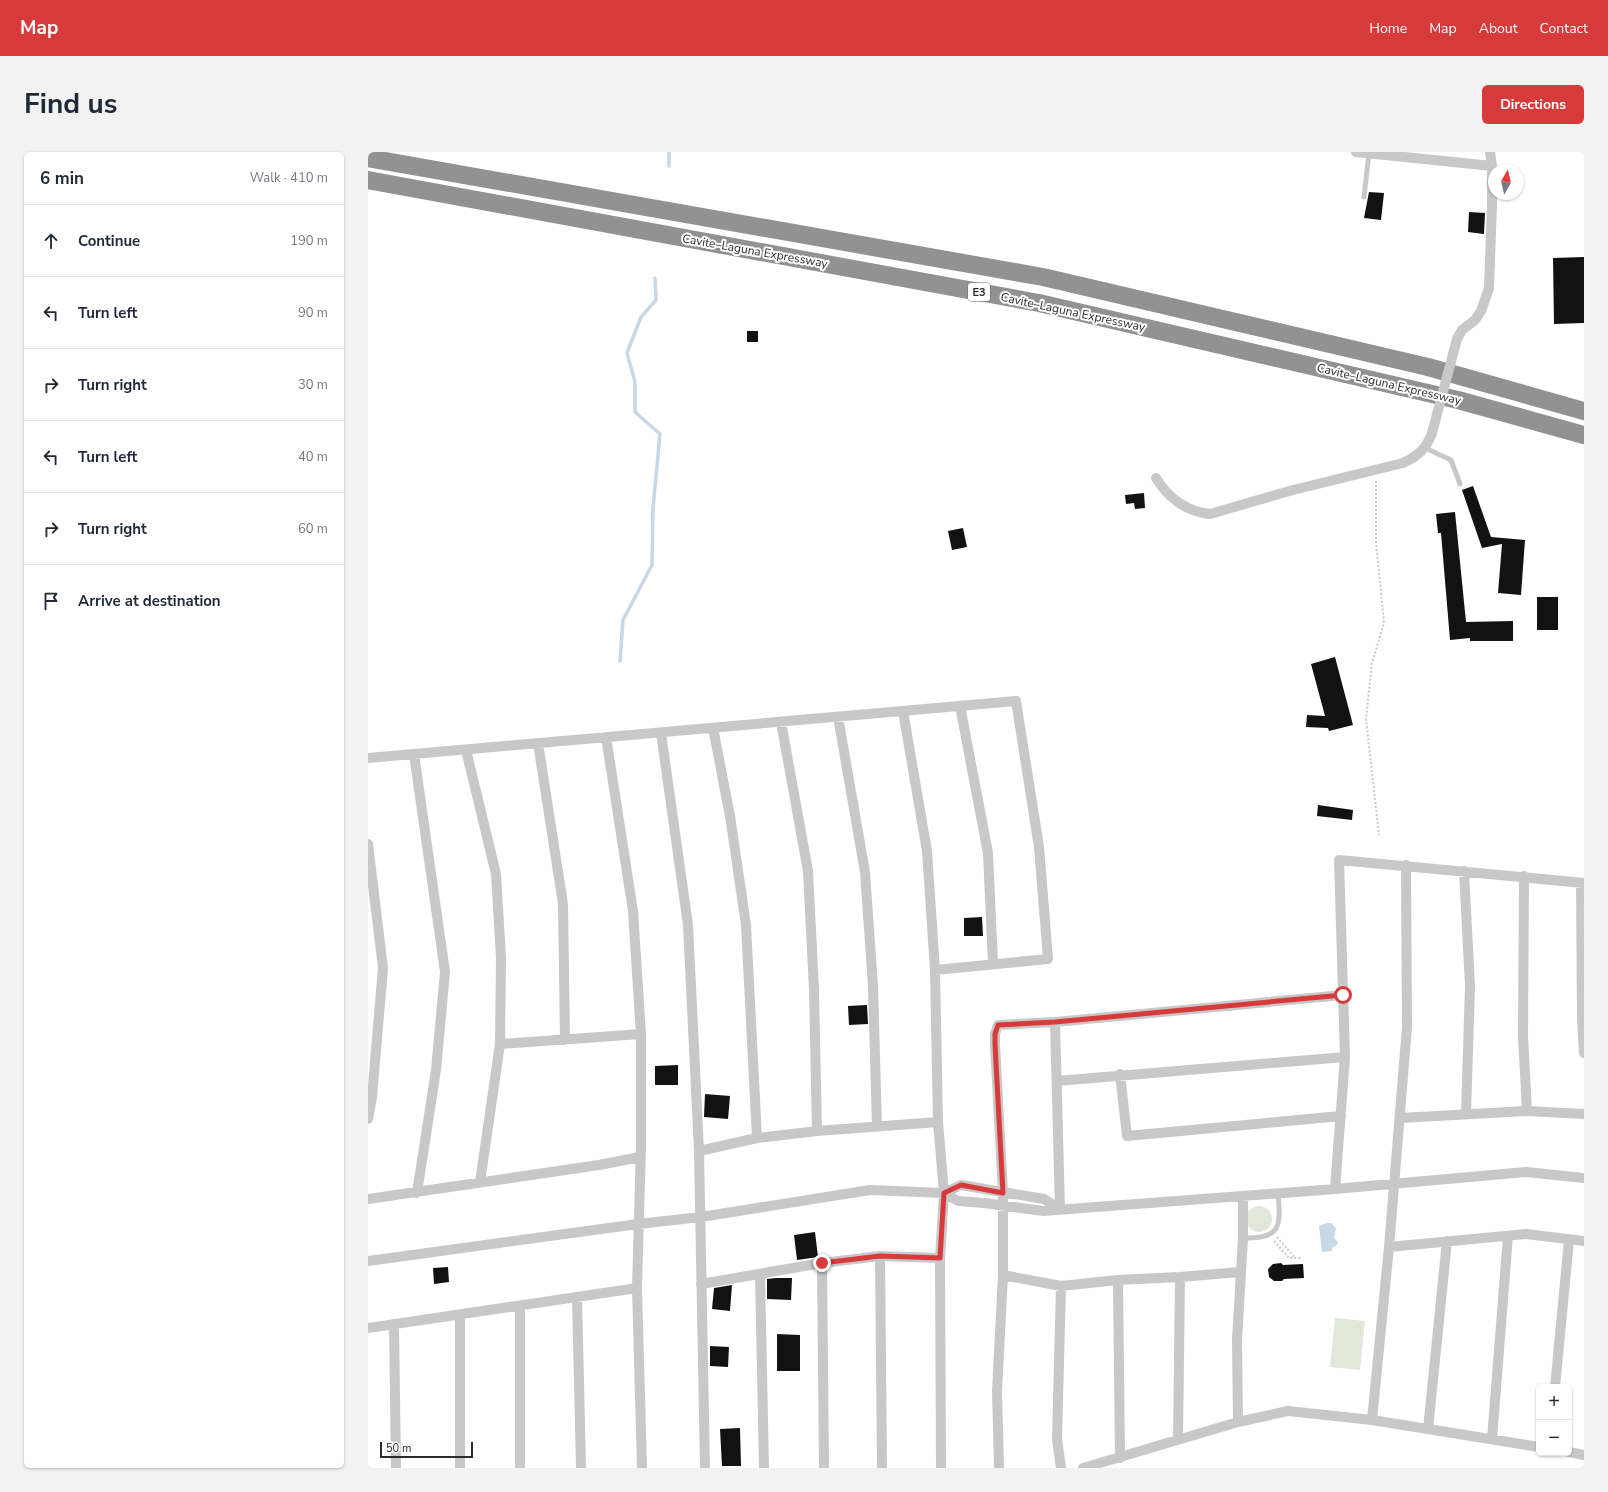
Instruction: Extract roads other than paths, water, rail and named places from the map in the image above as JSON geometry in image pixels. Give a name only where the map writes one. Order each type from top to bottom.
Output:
[{"type":"highway","name":"Cavite–Laguna Expressway","points":[[368,158],[1043,277],[1428,367],[1584,411]]},
{"type":"highway","name":"Cavite–Laguna Expressway","points":[[368,180],[1039,303],[1458,400],[1584,435]]},
{"type":"street","points":[[1356,152],[1488,166]]},
{"type":"street","points":[[1490,152],[1492,164]]},
{"type":"street","points":[[1156,478],[1164,491],[1187,508],[1197,513],[1210,514],[1293,490],[1378,470],[1414,458],[1425,448],[1432,433],[1457,339],[1462,330],[1475,320],[1481,312],[1489,288],[1491,200]]},
{"type":"street","points":[[368,758],[1016,701],[1039,847],[1048,959],[935,970]]},
{"type":"street","points":[[960,706],[988,853],[993,964]]},
{"type":"street","points":[[904,711],[927,851],[935,970],[938,1122],[944,1193],[940,1258],[941,1468]]},
{"type":"street","points":[[838,717],[865,872],[873,986],[877,1127]]},
{"type":"street","points":[[781,722],[808,871],[814,990],[817,1131]]},
{"type":"street","points":[[713,728],[730,816],[746,925],[757,1138]]},
{"type":"street","points":[[661,733],[688,925],[699,1151],[706,1468]]},
{"type":"street","points":[[606,737],[633,911],[641,1034],[637,1288],[642,1468]]},
{"type":"street","points":[[538,743],[562,904],[565,1040]]},
{"type":"street","points":[[466,750],[496,874],[501,958],[500,1044],[480,1182]]},
{"type":"street","points":[[414,754],[446,972],[436,1070],[417,1192]]},
{"type":"street","points":[[368,844],[383,968],[372,1097],[368,1119]]},
{"type":"street","points":[[1335,1189],[1345,1057],[1339,860],[1524,876],[1582,883],[1582,1020],[1584,1053]]},
{"type":"street","points":[[1372,1420],[1401,1118],[1407,1027],[1406,865]]},
{"type":"street","points":[[1464,871],[1470,986],[1466,1114]]},
{"type":"street","points":[[1524,876],[1523,1036],[1527,1110]]},
{"type":"street","points":[[999,1468],[997,1391],[1003,1275],[1003,1193],[995,1034],[998,1025],[1055,1022],[1343,995]]},
{"type":"street","points":[[1055,1022],[1060,1209]]},
{"type":"street","points":[[500,1044],[641,1034]]},
{"type":"street","points":[[1057,1080],[1345,1057]]},
{"type":"street","points":[[1120,1074],[1127,1136],[1341,1116]]},
{"type":"street","points":[[1401,1118],[1527,1110],[1584,1114]]},
{"type":"street","points":[[699,1151],[757,1138],[817,1131],[938,1122]]},
{"type":"street","points":[[368,1199],[599,1165],[640,1157]]},
{"type":"street","points":[[368,1261],[638,1224],[701,1217],[870,1190],[944,1193],[958,1201],[1043,1211],[1335,1189],[1526,1172],[1584,1178]]},
{"type":"street","points":[[944,1193],[961,1185],[1044,1199],[1060,1209]]},
{"type":"street","points":[[1238,1422],[1237,1340],[1243,1238],[1243,1196]]},
{"type":"street","points":[[1389,1247],[1526,1234],[1584,1242]]},
{"type":"street","points":[[1492,1439],[1508,1236]]},
{"type":"street","points":[[1555,1384],[1569,1240]]},
{"type":"street","points":[[1428,1429],[1447,1241]]},
{"type":"street","points":[[701,1284],[760,1275],[822,1263],[880,1256],[940,1258]]},
{"type":"street","points":[[880,1256],[882,1468]]},
{"type":"street","points":[[822,1263],[824,1468]]},
{"type":"street","points":[[1003,1275],[1061,1286],[1118,1280],[1240,1272]]},
{"type":"street","points":[[760,1275],[764,1468]]},
{"type":"street","points":[[1178,1440],[1180,1277]]},
{"type":"street","points":[[1118,1280],[1120,1458]]},
{"type":"street","points":[[1061,1286],[1057,1439],[1061,1468]]},
{"type":"street","points":[[368,1328],[637,1288]]},
{"type":"street","points":[[577,1297],[581,1468]]},
{"type":"street","points":[[520,1306],[520,1468]]},
{"type":"street","points":[[460,1315],[460,1468]]},
{"type":"street","points":[[394,1324],[396,1468]]},
{"type":"street","points":[[1083,1468],[1238,1422],[1288,1411],[1372,1420],[1536,1446]]},
{"type":"street","points":[[1572,1453],[1584,1455]]},
{"type":"lane","points":[[1364,197],[1369,153]]},
{"type":"lane","points":[[1425,448],[1451,460],[1460,484]]},
{"type":"lane","points":[[1243,1238],[1258,1239],[1271,1234],[1280,1220],[1278,1193]]},
{"type":"water","points":[[1331,1223],[1336,1228],[1334,1238],[1338,1242],[1337,1245],[1332,1248],[1332,1251],[1322,1252],[1319,1226]]},
{"type":"waterway","points":[[669,152],[669,166]]},
{"type":"waterway","points":[[620,661],[623,620],[652,565],[653,508],[660,434],[635,412],[635,382],[627,353],[641,317],[656,300],[655,278]]}]
